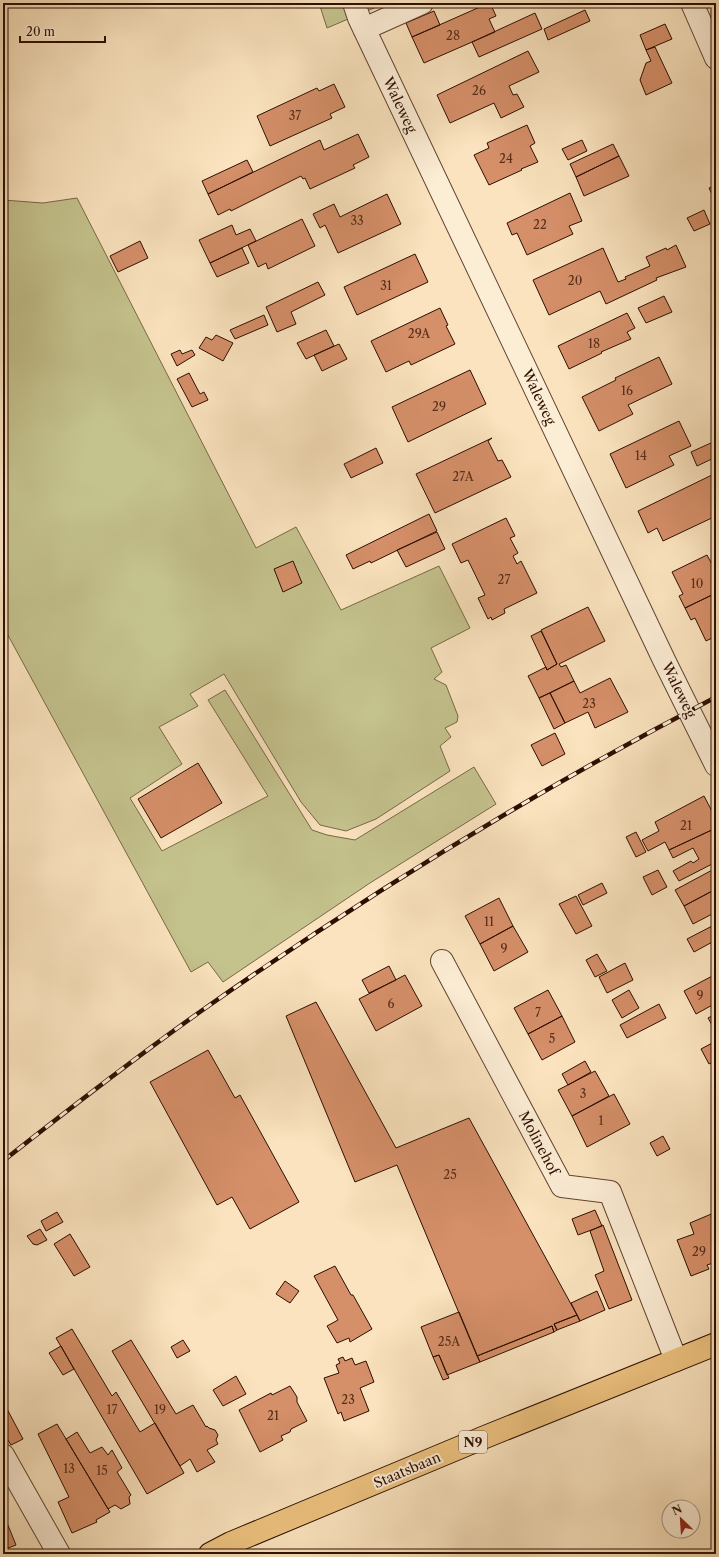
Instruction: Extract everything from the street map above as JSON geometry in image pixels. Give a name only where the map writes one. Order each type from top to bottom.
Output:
[{"type":"main road","name":"Staatsbaan","points":[[210,1554],[239,1540],[485,1436],[716,1344]]},
{"type":"street","name":"Waleweg","points":[[354,3],[364,29],[660,653],[716,765]]},
{"type":"street","points":[[364,29],[422,3]]},
{"type":"street","points":[[692,3],[716,58]]},
{"type":"street","name":"Molinehof","points":[[442,961],[562,1186],[610,1192],[676,1360]]},
{"type":"street","points":[[3,1454],[59,1554]]},
{"type":"shaded area","points":[[319,3],[386,3],[327,28]]},
{"type":"shaded area","points":[[77,198],[256,548],[296,527],[341,610],[439,566],[470,628],[431,648],[442,672],[434,679],[446,685],[458,716],[457,722],[445,728],[451,737],[440,746],[450,771],[376,819],[346,831],[320,825],[301,802],[224,674],[190,694],[198,706],[159,727],[182,764],[130,798],[162,851],[268,796],[208,700],[225,690],[312,830],[327,835],[355,840],[474,767],[496,804],[370,883],[223,982],[208,962],[191,972],[3,626],[3,200],[43,203]]},
{"type":"building","points":[[489,3],[496,16],[489,19],[495,32],[424,63],[412,37]]},
{"type":"building","points":[[585,10],[590,21],[548,40],[544,29]]},
{"type":"building","points":[[434,11],[440,25],[412,37],[406,23]]},
{"type":"building","points":[[535,13],[542,29],[479,57],[472,42]]},
{"type":"building","points":[[665,24],[672,39],[646,50],[640,35]]},
{"type":"building","points":[[655,47],[672,83],[646,95],[640,80],[646,63],[651,61],[646,50]]},
{"type":"building","points":[[528,51],[539,72],[509,86],[513,95],[517,94],[524,107],[501,118],[494,103],[450,123],[437,95]]},
{"type":"building","points":[[334,84],[345,107],[330,114],[332,118],[270,146],[257,116],[317,88],[319,91]]},
{"type":"building","points":[[527,125],[535,143],[530,146],[538,162],[489,185],[474,155],[489,148],[487,143]]},
{"type":"building","points":[[358,134],[369,157],[353,165],[355,168],[310,189],[305,178],[303,179],[301,176],[231,211],[230,209],[218,215],[208,194],[320,140],[324,150]]},
{"type":"building","points":[[582,140],[587,151],[568,160],[562,149]]},
{"type":"building","points":[[613,144],[619,156],[576,177],[570,164]]},
{"type":"building","points":[[619,156],[629,176],[584,196],[576,177]]},
{"type":"building","points":[[247,160],[253,172],[208,194],[202,181]]},
{"type":"building","points":[[716,185],[716,200],[715,201],[709,188]]},
{"type":"building","points":[[570,193],[582,221],[569,226],[573,234],[527,255],[517,233],[512,235],[507,223]]},
{"type":"building","points":[[387,194],[401,224],[338,253],[325,225],[320,228],[313,214],[334,204],[340,217]]},
{"type":"building","points":[[704,210],[710,224],[694,231],[687,218]]},
{"type":"building","points":[[302,219],[315,246],[268,269],[266,263],[258,267],[248,245]]},
{"type":"building","points":[[232,225],[236,235],[250,229],[256,241],[210,263],[199,240]]},
{"type":"building","points":[[140,241],[148,258],[118,272],[110,256]]},
{"type":"building","points":[[676,245],[686,267],[656,278],[657,280],[606,304],[600,291],[549,315],[533,280],[603,248],[618,282],[626,279],[625,277],[650,266],[646,257],[666,248],[667,250]]},
{"type":"building","points":[[242,248],[249,263],[217,277],[210,263]]},
{"type":"building","points":[[415,254],[428,282],[357,315],[344,287]]},
{"type":"building","points":[[318,282],[325,295],[291,312],[296,324],[277,332],[266,307]]},
{"type":"building","points":[[664,296],[672,312],[646,323],[638,308]]},
{"type":"building","points":[[440,308],[448,325],[446,326],[455,344],[411,365],[409,361],[386,372],[371,341]]},
{"type":"building","points":[[627,313],[635,328],[627,332],[631,339],[601,352],[602,353],[569,369],[558,346]]},
{"type":"building","points":[[264,315],[268,325],[235,339],[230,330]]},
{"type":"building","points":[[326,330],[334,346],[306,359],[297,343]]},
{"type":"building","points":[[216,335],[233,343],[223,361],[199,348],[206,337],[212,340]]},
{"type":"building","points":[[339,344],[347,359],[322,371],[314,355]]},
{"type":"building","points":[[180,350],[182,354],[192,350],[195,355],[177,366],[171,354]]},
{"type":"building","points":[[659,357],[672,384],[628,405],[633,414],[599,431],[582,397],[616,380],[615,378]]},
{"type":"building","points":[[470,370],[486,404],[408,442],[392,407]]},
{"type":"building","points":[[189,373],[200,394],[204,392],[208,400],[192,407],[177,379]]},
{"type":"building","points":[[679,421],[691,446],[669,456],[674,465],[626,488],[610,454]]},
{"type":"building","points":[[492,438],[488,441],[498,461],[502,460],[511,477],[435,513],[416,474]]},
{"type":"building","points":[[713,442],[716,449],[716,457],[697,466],[691,452]]},
{"type":"building","points":[[376,448],[383,463],[351,478],[344,464]]},
{"type":"building","points":[[716,473],[716,516],[663,541],[657,528],[648,533],[638,511]]},
{"type":"building","points":[[429,514],[437,531],[371,563],[370,561],[353,569],[346,555]]},
{"type":"building","points":[[506,518],[515,536],[510,538],[518,553],[513,556],[517,564],[521,561],[537,593],[504,609],[505,613],[492,620],[491,617],[488,619],[478,598],[485,595],[468,560],[461,563],[452,544]]},
{"type":"building","points":[[437,532],[445,549],[406,567],[397,550]]},
{"type":"building","points":[[707,555],[716,572],[716,593],[685,608],[679,596],[683,594],[672,572]]},
{"type":"building","points":[[293,561],[302,583],[283,592],[274,569]]},
{"type":"building","points":[[716,593],[716,636],[706,641],[695,618],[691,620],[685,608]]},
{"type":"building","points":[[588,607],[605,641],[559,664],[561,667],[566,665],[574,681],[539,698],[528,676],[546,667],[547,670],[557,664],[541,630]]},
{"type":"building","points":[[541,631],[557,664],[547,670],[531,636]]},
{"type":"building","points":[[610,678],[628,712],[595,728],[588,712],[565,723],[550,693],[574,681],[580,693]]},
{"type":"building","points":[[550,693],[565,723],[554,729],[539,698]]},
{"type":"building","points":[[555,733],[565,754],[542,766],[531,745]]},
{"type":"building","points":[[198,763],[222,803],[161,838],[138,799]]},
{"type":"building","points":[[704,796],[716,819],[716,828],[669,850],[665,842],[648,851],[642,840],[659,831],[655,822]]},
{"type":"building","points":[[716,828],[716,862],[679,881],[673,871],[691,861],[693,863],[699,859],[693,848],[673,858],[669,850]]},
{"type":"building","points":[[636,832],[646,852],[636,857],[626,837]]},
{"type":"building","points":[[716,868],[716,889],[684,906],[675,890]]},
{"type":"building","points":[[658,870],[667,887],[652,895],[643,877]]},
{"type":"building","points":[[602,883],[607,893],[583,905],[578,895]]},
{"type":"building","points":[[716,889],[716,912],[693,924],[684,906]]},
{"type":"building","points":[[576,896],[592,926],[576,934],[559,904]]},
{"type":"building","points":[[499,898],[513,926],[480,944],[465,916]]},
{"type":"building","points":[[716,924],[716,940],[694,952],[687,939]]},
{"type":"building","points":[[513,926],[528,952],[494,971],[480,944]]},
{"type":"building","points":[[597,954],[607,971],[595,977],[586,960]]},
{"type":"building","points":[[625,963],[633,980],[607,993],[599,977]]},
{"type":"building","points":[[389,966],[396,980],[369,993],[362,980]]},
{"type":"building","points":[[716,974],[716,991],[713,993],[716,998],[716,1003],[696,1014],[684,991]]},
{"type":"building","points":[[405,975],[422,1006],[376,1031],[359,999]]},
{"type":"building","points":[[548,990],[562,1016],[528,1034],[514,1008]]},
{"type":"building","points":[[629,990],[639,1008],[622,1018],[612,1000]]},
{"type":"building","points":[[316,1002],[396,1148],[469,1118],[577,1315],[554,1324],[557,1330],[554,1332],[552,1326],[477,1356],[397,1165],[355,1182],[286,1016]]},
{"type":"building","points":[[659,1004],[666,1018],[627,1038],[620,1025]]},
{"type":"building","points":[[716,1014],[716,1032],[708,1018]]},
{"type":"building","points":[[562,1016],[575,1042],[542,1060],[528,1034]]},
{"type":"building","points":[[716,1041],[716,1060],[709,1064],[701,1049]]},
{"type":"building","points":[[208,1050],[235,1098],[240,1095],[299,1202],[250,1229],[232,1197],[217,1205],[150,1082]]},
{"type":"building","points":[[585,1061],[591,1072],[568,1085],[562,1074]]},
{"type":"building","points":[[595,1071],[609,1096],[572,1116],[558,1090]]},
{"type":"building","points":[[614,1094],[630,1124],[587,1147],[572,1116]]},
{"type":"building","points":[[663,1136],[670,1149],[657,1156],[650,1143]]},
{"type":"building","points":[[595,1210],[602,1226],[578,1235],[572,1219]]},
{"type":"building","points":[[57,1212],[63,1222],[46,1231],[41,1221]]},
{"type":"building","points":[[716,1212],[716,1262],[707,1265],[709,1269],[691,1276],[677,1240],[694,1234],[690,1223]]},
{"type":"building","points":[[603,1225],[632,1300],[609,1309],[595,1275],[604,1271],[590,1231]]},
{"type":"building","points":[[40,1229],[47,1240],[37,1245],[33,1244],[27,1236]]},
{"type":"building","points":[[70,1234],[90,1267],[74,1276],[54,1244]]},
{"type":"building","points":[[335,1266],[372,1329],[350,1342],[349,1338],[337,1343],[327,1326],[338,1320],[314,1276]]},
{"type":"building","points":[[285,1281],[299,1291],[290,1303],[276,1294]]},
{"type":"building","points":[[597,1291],[605,1310],[580,1321],[571,1303]]},
{"type":"building","points":[[459,1312],[480,1362],[447,1375],[439,1355],[433,1357],[421,1327]]},
{"type":"building","points":[[577,1315],[580,1321],[557,1330],[554,1324]]},
{"type":"building","points":[[552,1326],[554,1332],[480,1362],[477,1356]]},
{"type":"building","points":[[72,1329],[112,1396],[116,1392],[140,1432],[155,1423],[184,1473],[147,1494],[56,1338]]},
{"type":"building","points":[[131,1340],[176,1414],[193,1405],[206,1427],[207,1426],[215,1430],[218,1435],[216,1440],[218,1444],[207,1450],[215,1462],[197,1472],[190,1459],[180,1466],[112,1351]]},
{"type":"building","points":[[183,1340],[190,1351],[177,1358],[171,1347]]},
{"type":"building","points":[[61,1346],[74,1369],[63,1375],[49,1353]]},
{"type":"building","points":[[439,1355],[449,1378],[443,1380],[433,1357]]},
{"type":"building","points":[[343,1357],[345,1361],[352,1358],[355,1365],[366,1361],[374,1382],[360,1388],[369,1411],[344,1421],[341,1412],[338,1414],[324,1378],[339,1373],[336,1365],[340,1363],[338,1359]]},
{"type":"building","points":[[236,1376],[246,1394],[223,1406],[213,1390]]},
{"type":"building","points":[[290,1386],[297,1397],[297,1402],[307,1421],[281,1436],[283,1440],[260,1452],[239,1410],[271,1393],[272,1395]]},
{"type":"building","points":[[7,1409],[23,1439],[11,1445],[3,1432],[3,1411]]},
{"type":"building","points":[[57,1424],[110,1512],[96,1520],[97,1522],[72,1533],[58,1502],[69,1497],[38,1434]]},
{"type":"building","points":[[77,1432],[90,1453],[102,1447],[108,1455],[112,1450],[122,1468],[117,1472],[131,1495],[129,1497],[130,1504],[121,1509],[115,1505],[108,1509],[66,1439]]},
{"type":"building","points":[[3,1513],[16,1545],[3,1550]]},
{"type":"railway","points":[[3,1161],[204,1009],[266,966],[391,884],[455,844],[584,768],[716,697]]}]
